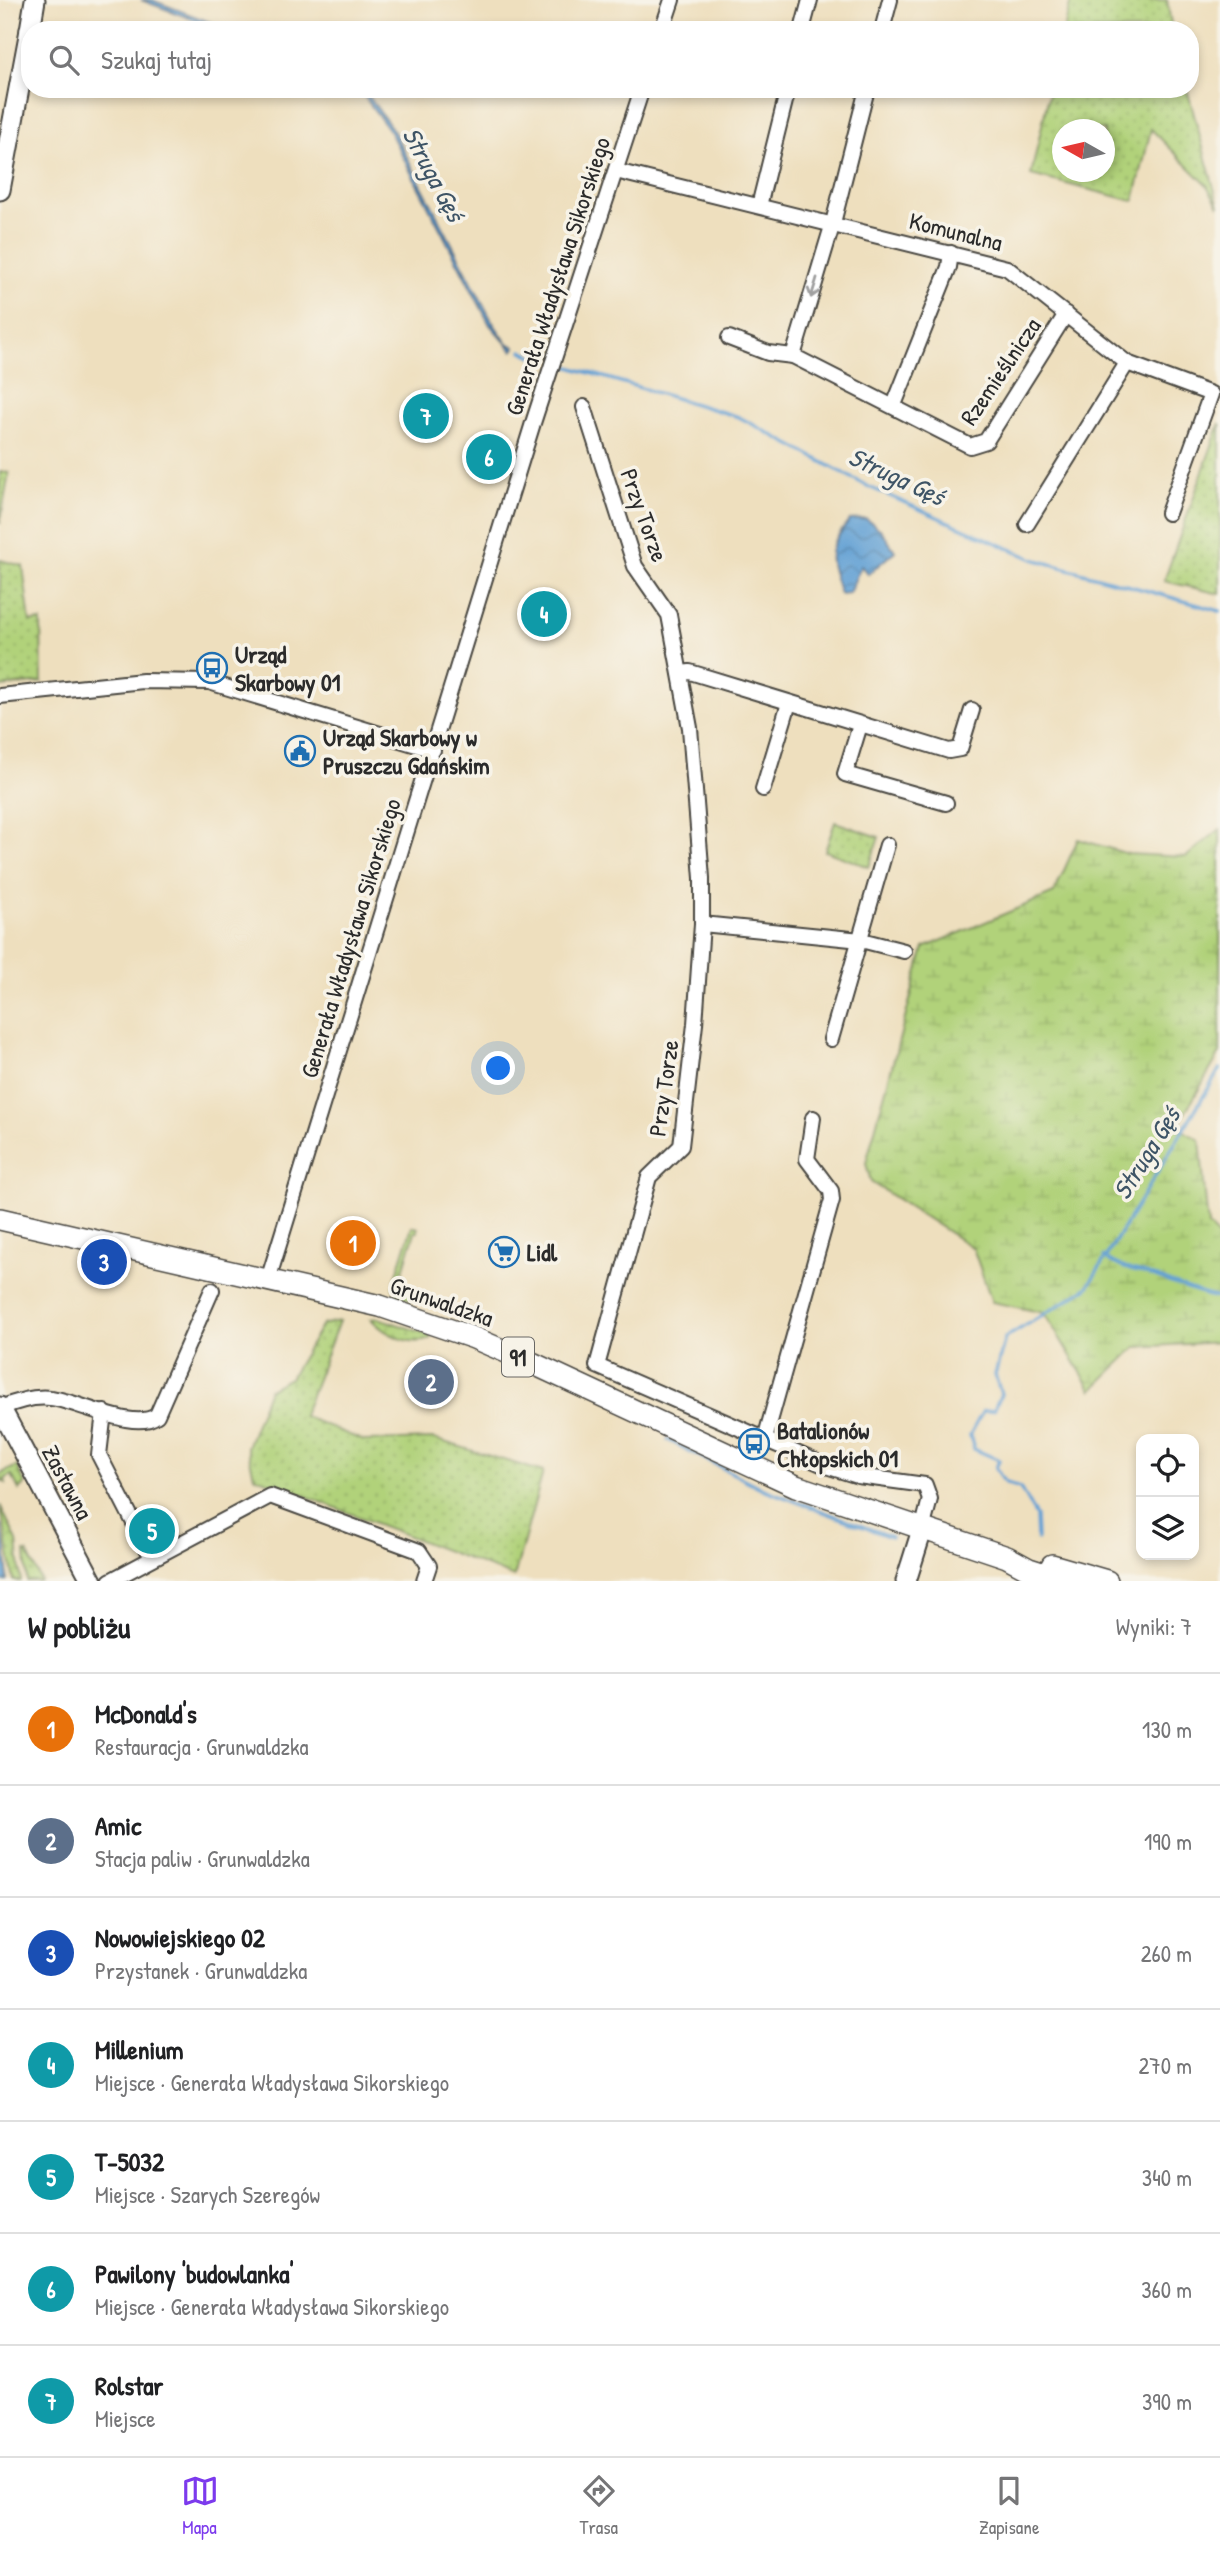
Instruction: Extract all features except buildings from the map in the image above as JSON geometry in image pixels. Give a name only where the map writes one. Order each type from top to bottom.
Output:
[{"type":"main road","name":"Grunwaldzka","points":[[0,1219],[380,1306],[474,1338],[653,1417],[796,1486],[1007,1557],[1029,1569],[1064,1581]]},
{"type":"main road","name":"Grunwaldzka","points":[[1007,1557],[1032,1559],[1107,1581]]},
{"type":"street","points":[[32,21],[36,0]]},
{"type":"street","points":[[665,21],[672,0]]},
{"type":"street","points":[[804,21],[810,0]]},
{"type":"street","points":[[885,21],[890,0]]},
{"type":"street","points":[[0,190],[21,78]]},
{"type":"street","name":"Generała Władysława Sikorskiego","points":[[268,1280],[533,423],[639,98]]},
{"type":"street","points":[[759,206],[786,98]]},
{"type":"street","points":[[793,356],[833,223],[865,98]]},
{"type":"street","name":"Komunalna","points":[[616,171],[1007,268],[1127,363],[1211,394],[1168,513]]},
{"type":"street","points":[[894,405],[949,267],[951,253]]},
{"type":"street","name":"Rzemieślnicza","points":[[729,338],[768,353],[793,356],[894,405],[970,446],[986,441],[1066,314]]},
{"type":"street","points":[[1027,524],[1127,363]]},
{"type":"street","name":"Przy Torze","points":[[584,407],[635,566],[669,615],[681,673],[695,778],[702,924],[681,1146],[649,1177],[597,1366],[765,1439]]},
{"type":"street","points":[[681,673],[690,671],[949,751],[960,749],[972,710]]},
{"type":"street","points":[[0,696],[143,681],[209,682],[433,750]]},
{"type":"street","points":[[763,789],[789,703]]},
{"type":"street","points":[[860,725],[845,774],[946,803]]},
{"type":"street","points":[[831,1039],[887,845]]},
{"type":"street","points":[[702,924],[861,940],[904,951]]},
{"type":"street","points":[[813,1118],[807,1159],[831,1191],[832,1200],[765,1439],[858,1476],[925,1485],[930,1499],[906,1581]]},
{"type":"street","points":[[0,1407],[44,1397],[136,1421],[151,1419],[157,1415],[212,1290]]},
{"type":"street","name":"Zastawna","points":[[0,1407],[92,1581]]},
{"type":"street","points":[[104,1412],[99,1455],[152,1558]]},
{"type":"street","points":[[110,1581],[270,1496],[419,1550],[429,1566],[424,1581]]},
{"type":"green space","points":[[1071,0],[1167,0],[1170,21],[1066,21]]},
{"type":"green space","points":[[1048,98],[1189,98],[1219,206],[1206,184],[1151,129],[1134,201],[1059,182],[1115,182],[1115,119],[1052,119],[1052,180],[1031,175]]},
{"type":"green space","points":[[1220,423],[1220,594],[1164,581]]},
{"type":"green space","points":[[0,472],[9,473],[0,524]]},
{"type":"green space","points":[[0,560],[23,566],[30,622],[41,621],[42,682],[0,687]]},
{"type":"green space","points":[[835,822],[879,837],[869,867],[825,851]]},
{"type":"green space","points":[[1220,829],[1220,1053],[1177,1127],[1200,1140],[1208,1226],[1220,1238],[1220,1342],[1136,1347],[1092,1390],[1044,1313],[992,1302],[973,1248],[871,1182],[866,1163],[924,948],[1054,893],[1078,839],[1128,854],[1186,857]]},
{"type":"green space","points":[[412,1226],[418,1228],[418,1232],[415,1232],[398,1286],[427,1295],[419,1302],[398,1296],[393,1287]]},
{"type":"green space","points":[[378,1318],[430,1335],[430,1339],[414,1341],[398,1338],[371,1319]]},
{"type":"green space","points":[[339,1321],[303,1416],[364,1441],[434,1439],[543,1472],[514,1577],[254,1476],[247,1447],[269,1389],[290,1378],[322,1325]]},
{"type":"green space","points":[[17,1466],[25,1484],[19,1490],[12,1475],[5,1479],[6,1483],[0,1480],[0,1474]]},
{"type":"green space","points":[[0,1505],[17,1541],[21,1581],[14,1581]]},
{"type":"green space","points":[[27,1552],[41,1581],[27,1581]]},
{"type":"water","points":[[141,0],[152,0],[207,21],[197,21]]},
{"type":"water","points":[[365,98],[370,98],[393,130],[492,321],[507,343],[515,347],[513,351],[490,325],[390,132]]},
{"type":"water","points":[[866,519],[881,530],[895,551],[868,574],[861,566],[849,593],[840,594],[831,563],[832,548],[850,520]]},
{"type":"water","points":[[0,1524],[5,1545],[8,1581],[0,1581]]},
{"type":"waterway","name":"Struga Gęś","points":[[522,351],[539,359]]},
{"type":"waterway","name":"Struga Gęś","points":[[563,365],[739,417],[869,487],[1033,559],[1220,611]]},
{"type":"waterway","points":[[1037,1539],[1036,1516],[1020,1488],[1004,1482],[996,1468],[999,1460],[974,1449],[970,1435],[983,1411],[994,1410],[1001,1394],[995,1375],[1005,1338],[1087,1288],[1220,1069]]},
{"type":"waterway","points":[[1104,1257],[1123,1267],[1220,1298]]},
{"type":"waterway","points":[[668,1440],[763,1489],[891,1537]]},
{"type":"place","name":"Rolstar","points":[[426,416]]},
{"type":"place","name":"Pawilony 'budowlanka'","points":[[489,457]]},
{"type":"place","name":"Millenium","points":[[544,614]]},
{"type":"place","name":"Urząd Skarbowy 01","points":[[212,668]]},
{"type":"place","name":"Urząd Skarbowy w Pruszczu Gdańskim","points":[[300,751]]},
{"type":"place","name":"McDonald's","points":[[353,1243]]},
{"type":"place","name":"Lidl","points":[[504,1252]]},
{"type":"place","name":"Nowowiejskiego 02","points":[[104,1262]]},
{"type":"place","name":"Amic","points":[[431,1382]]},
{"type":"place","name":"Batalionów Chłopskich 01","points":[[754,1444]]},
{"type":"place","name":"T-5032","points":[[152,1531]]}]
